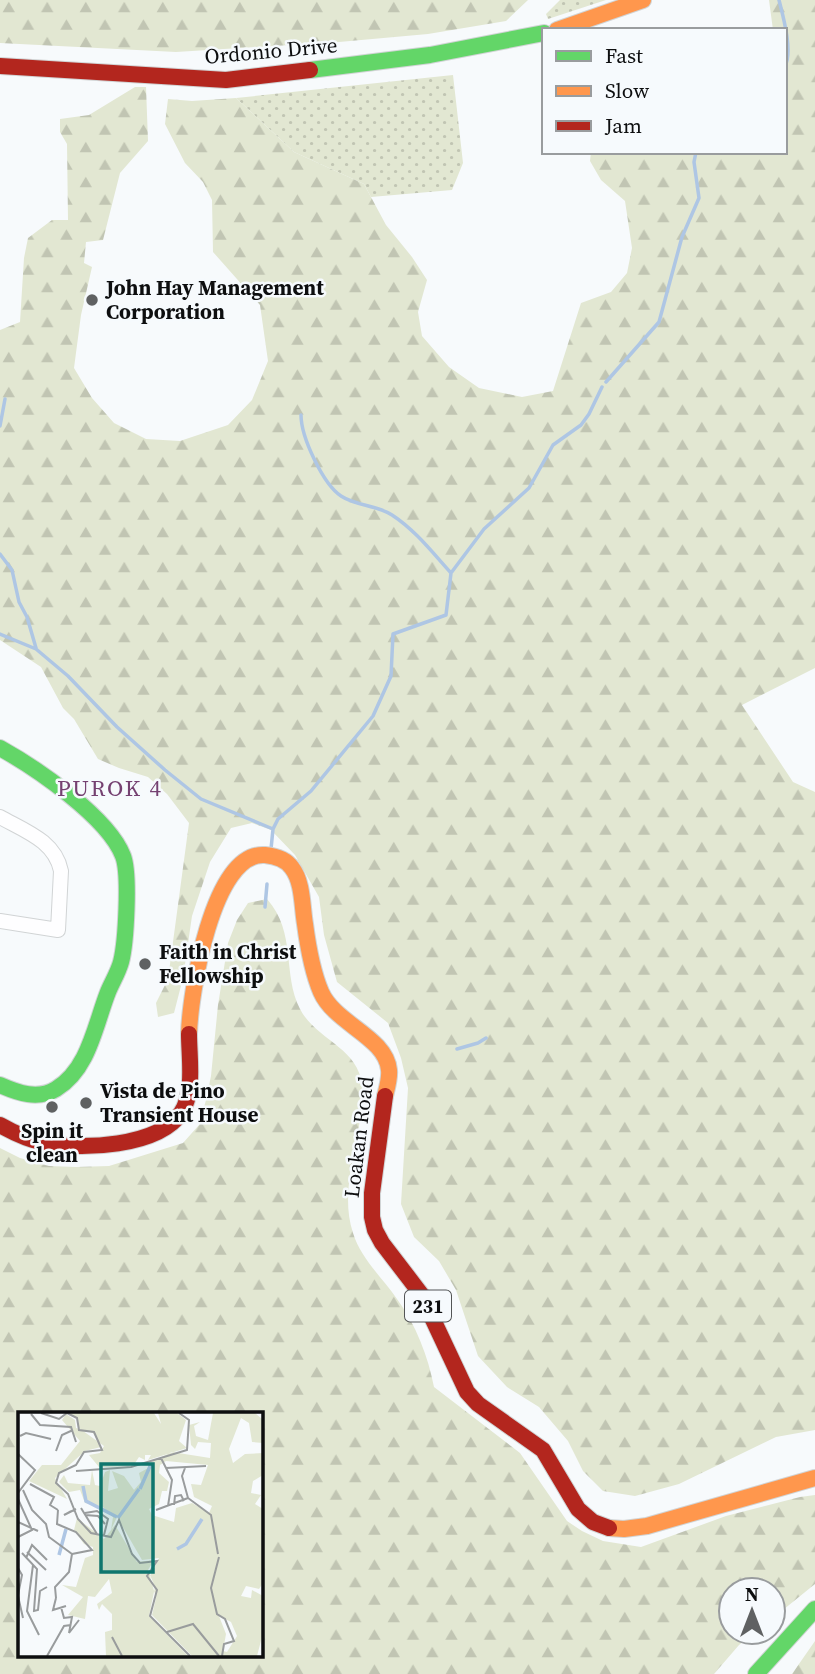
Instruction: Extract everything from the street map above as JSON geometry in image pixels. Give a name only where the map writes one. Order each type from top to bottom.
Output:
[{"type":"main road","points":[[563,28],[643,0]]},
{"type":"main road","name":"Ordonio Drive","points":[[0,66],[226,80],[430,55],[542,33]]},
{"type":"main road","points":[[0,748],[26,762],[76,801],[115,844],[125,863],[121,963],[84,1056],[74,1072],[55,1090],[20,1094],[0,1085]]},
{"type":"main road","name":"Loakan Road","points":[[0,1125],[24,1137],[45,1143],[82,1146],[135,1140],[156,1132],[181,1114],[188,1095],[190,1022],[199,970],[226,879],[240,862],[248,857],[272,856],[288,862],[295,868],[298,878],[317,977],[328,1005],[380,1047],[386,1057],[389,1070],[372,1193],[375,1230],[421,1294],[467,1392],[478,1404],[543,1450],[579,1509],[593,1522],[609,1528],[647,1525],[815,1478]]},
{"type":"main road","points":[[756,1674],[815,1609]]},
{"type":"street","points":[[0,817],[49,845],[61,872],[58,930],[0,921]]},
{"type":"green space","points":[[0,0],[528,0],[506,21],[428,34],[176,52],[0,43]]},
{"type":"green space","points":[[560,0],[606,0],[548,19],[546,14]]},
{"type":"green space","points":[[769,0],[815,0],[815,668],[742,705],[793,782],[815,792],[815,1430],[776,1437],[679,1484],[635,1496],[603,1491],[583,1471],[568,1441],[539,1407],[507,1387],[478,1356],[456,1290],[439,1261],[414,1237],[401,1204],[408,1088],[401,1058],[388,1023],[337,982],[324,935],[319,897],[295,855],[271,830],[252,823],[231,828],[210,862],[192,916],[183,978],[174,1013],[158,1017],[156,1003],[168,979],[189,823],[167,794],[148,777],[98,759],[74,719],[63,708],[41,667],[0,640],[0,330],[20,322],[28,238],[52,220],[68,220],[67,144],[60,132],[60,119],[89,115],[135,87],[146,87],[148,141],[120,173],[103,240],[86,242],[84,263],[92,267],[81,315],[74,368],[92,398],[114,423],[146,439],[180,441],[228,425],[252,400],[268,361],[260,305],[213,252],[212,200],[203,182],[185,163],[165,124],[168,99],[192,101],[236,98],[294,152],[364,184],[386,225],[427,280],[418,312],[422,336],[449,367],[479,388],[522,397],[553,391],[581,303],[611,292],[627,273],[632,248],[625,201],[601,180],[590,161],[591,154],[787,154],[787,28],[773,28]]},
{"type":"green space","points":[[453,75],[463,163],[452,190],[371,197],[364,184],[294,152],[236,98]]},
{"type":"green space","points":[[267,899],[282,926],[291,982],[300,1009],[316,1029],[345,1052],[359,1072],[362,1104],[348,1196],[349,1215],[357,1242],[366,1260],[410,1319],[425,1352],[434,1387],[520,1453],[567,1521],[603,1541],[641,1547],[726,1516],[815,1495],[815,1584],[787,1607],[787,1576],[717,1576],[717,1646],[738,1646],[714,1674],[0,1674],[0,1148],[20,1158],[49,1166],[76,1167],[109,1166],[183,1143],[199,1125],[206,1100],[228,943],[237,920],[248,903]]},
{"type":"green space","points":[[815,1641],[815,1674],[792,1674]]},
{"type":"waterway","points":[[779,0],[786,28]]},
{"type":"waterway","points":[[787,37],[787,60]]},
{"type":"waterway","points":[[606,382],[659,322],[682,237],[699,198],[694,162],[696,154]]},
{"type":"waterway","points":[[271,849],[273,829],[278,819],[311,791],[373,716],[391,676],[393,634],[446,615],[451,573],[484,529],[529,488],[553,445],[581,425],[602,387]]},
{"type":"waterway","points":[[0,426],[5,399]]},
{"type":"waterway","points":[[301,415],[314,459],[334,490],[347,499],[386,512],[400,521],[451,573]]},
{"type":"waterway","points":[[0,554],[12,570],[19,602],[27,617],[36,648]]},
{"type":"waterway","points":[[0,634],[36,649],[68,676],[117,727],[201,799],[273,829]]},
{"type":"waterway","points":[[265,907],[267,884]]},
{"type":"waterway","points":[[457,1049],[486,1038]]},
{"type":"traffic: fast","points":[[310,70],[430,55],[542,33]]},
{"type":"traffic: fast","points":[[0,748],[51,781],[103,825],[123,856],[127,892],[121,962],[84,1058],[67,1080],[49,1092],[35,1095],[0,1085]]},
{"type":"traffic: fast","points":[[756,1674],[815,1609]]},
{"type":"traffic: slow","points":[[563,28],[643,0]]},
{"type":"traffic: slow","points":[[189,1034],[200,959],[218,900],[231,876],[247,860],[265,855],[276,857],[290,865],[296,874],[302,895],[311,959],[321,992],[337,1013],[370,1039],[386,1058],[389,1073],[385,1096]]},
{"type":"traffic: slow","points":[[609,1528],[647,1526],[815,1478]]},
{"type":"traffic: jam","points":[[0,66],[226,80],[310,70]]},
{"type":"traffic: jam","points":[[0,1125],[39,1142],[78,1146],[118,1143],[155,1133],[170,1124],[185,1105],[190,1075],[189,1034]]},
{"type":"traffic: jam","points":[[385,1096],[372,1193],[375,1230],[421,1294],[467,1392],[478,1404],[543,1450],[578,1509],[593,1522],[609,1528]]},
{"type":"place","name":"John Hay Management Corporation","points":[[92,300]]},
{"type":"place","name":"Faith in Christ Fellowship","points":[[145,964]]},
{"type":"place","name":"Vista de Pino Transient House","points":[[86,1103]]},
{"type":"place","name":"Spin it clean","points":[[52,1107]]},
{"type":"district","name":"PUROK 4","points":[[110,788]]}]
